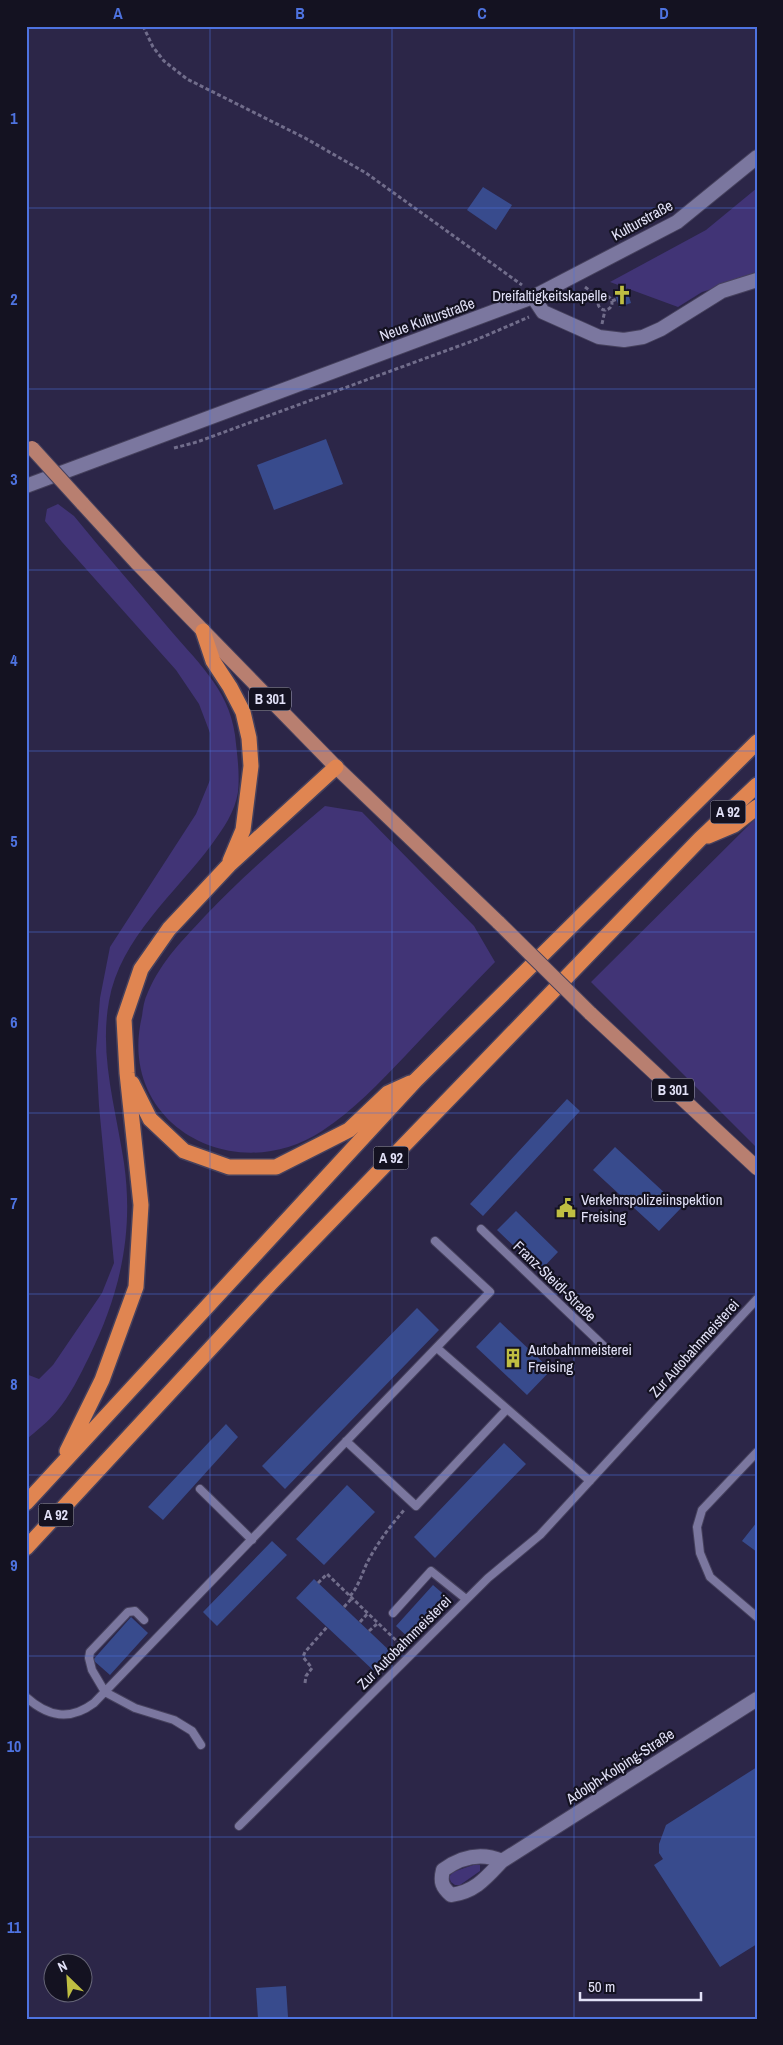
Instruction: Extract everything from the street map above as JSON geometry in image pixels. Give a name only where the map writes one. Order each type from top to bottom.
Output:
[{"type":"highway","points":[[203,631],[213,661],[243,712],[249,738],[252,766],[243,830],[229,865]]},
{"type":"highway","name":"A 92","points":[[26,1504],[416,1080],[757,742]]},
{"type":"highway","points":[[60,1465],[102,1380],[136,1287],[142,1204],[127,1073],[124,1019],[141,969],[169,929],[229,865],[336,767]]},
{"type":"highway","name":"A 92","points":[[26,1548],[271,1283],[700,839],[757,785]]},
{"type":"highway","points":[[700,839],[734,825],[757,806]]},
{"type":"highway","points":[[127,1073],[150,1119],[184,1151],[228,1167],[276,1167],[349,1130],[388,1093],[416,1080]]},
{"type":"main road","name":"B 301","points":[[29,445],[203,631],[336,767],[590,1012],[757,1168]]},
{"type":"street","name":"Kulturstraße","points":[[533,297],[677,222],[757,157]]},
{"type":"street","points":[[533,297],[543,312],[599,337],[624,340],[643,336],[661,329],[722,291],[757,280]]},
{"type":"street","name":"Neue Kulturstraße","points":[[26,486],[533,297]]},
{"type":"street","name":"Adolph-Kolping-Straße","points":[[502,1861],[757,1699]]},
{"type":"lane","name":"Franz-Steidl-Straße","points":[[481,1229],[611,1353]]},
{"type":"lane","points":[[26,1697],[42,1709],[58,1715],[72,1714],[84,1710],[105,1692],[490,1292],[435,1241]]},
{"type":"lane","name":"Zur Autobahnmeisterei","points":[[239,1826],[466,1599],[488,1578],[540,1536],[757,1299]]},
{"type":"lane","points":[[437,1348],[590,1481]]},
{"type":"lane","points":[[346,1441],[416,1506],[506,1408]]},
{"type":"lane","points":[[757,1452],[702,1510],[697,1527],[700,1553],[710,1577],[757,1617]]},
{"type":"lane","points":[[200,1489],[252,1540]]},
{"type":"lane","points":[[393,1613],[431,1571],[466,1599]]},
{"type":"lane","points":[[144,1620],[135,1611],[128,1612],[90,1652],[89,1658],[92,1670],[105,1692],[135,1708],[174,1720],[192,1731],[201,1745]]},
{"type":"path","points":[[143,26],[153,48],[164,62],[187,79],[305,138],[366,173],[518,281],[533,297]]},
{"type":"path","points":[[585,286],[601,298],[606,297],[612,301]]},
{"type":"path","points":[[601,298],[599,305],[603,309],[609,308],[612,301],[617,299]]},
{"type":"path","points":[[344,1607],[357,1589],[372,1553],[396,1519],[411,1502]]},
{"type":"path","points":[[318,1583],[327,1574],[411,1654]]},
{"type":"path","points":[[360,1622],[368,1613]]},
{"type":"path","points":[[369,1632],[378,1623]]},
{"type":"path","points":[[305,1682],[306,1676],[312,1668],[302,1658],[327,1627]]},
{"type":"shaded area","points":[[757,188],[757,275],[702,292],[678,307],[610,282],[706,230]]},
{"type":"shaded area","points":[[58,504],[74,516],[209,675],[226,703],[231,718],[237,749],[239,785],[234,806],[224,826],[198,862],[151,917],[125,957],[115,978],[106,1022],[106,1042],[107,1062],[127,1189],[127,1214],[122,1263],[109,1310],[78,1378],[57,1411],[26,1440],[26,1374],[39,1379],[53,1365],[102,1293],[114,1263],[99,1106],[96,1051],[100,998],[110,947],[196,814],[210,780],[210,733],[199,704],[176,670],[45,521],[47,509]]},
{"type":"shaded area","points":[[325,806],[362,812],[474,926],[495,962],[376,1086],[345,1114],[322,1131],[288,1147],[253,1153],[220,1149],[189,1136],[164,1115],[147,1088],[139,1054],[143,1007],[160,970],[181,942],[249,873]]},
{"type":"shaded area","points":[[757,817],[757,1148],[591,982]]},
{"type":"shaded area","points":[[476,1864],[480,1865],[480,1871],[460,1885],[455,1885],[451,1882],[449,1877],[453,1872]]},
{"type":"building","points":[[483,187],[512,205],[496,230],[467,210]]},
{"type":"building","name":"Dreifaltigkeitskapelle","points":[[626,287],[631,303],[619,307],[614,291]]},
{"type":"building","points":[[326,439],[343,484],[274,510],[257,465]]},
{"type":"building","points":[[567,1099],[580,1111],[483,1216],[470,1204]]},
{"type":"building","points":[[615,1147],[681,1208],[659,1231],[593,1170]]},
{"type":"building","points":[[516,1211],[558,1252],[540,1271],[497,1230]]},
{"type":"building","points":[[417,1308],[439,1330],[285,1489],[262,1466]]},
{"type":"building","name":"Autobahnmeisterei Freising","points":[[500,1322],[551,1370],[527,1395],[476,1347]]},
{"type":"building","points":[[226,1424],[238,1437],[163,1520],[148,1507]]},
{"type":"building","points":[[504,1443],[526,1464],[435,1558],[414,1537]]},
{"type":"building","points":[[347,1485],[375,1512],[324,1565],[296,1539]]},
{"type":"building","points":[[757,1522],[757,1552],[742,1541]]},
{"type":"building","points":[[272,1541],[287,1555],[217,1626],[203,1612]]},
{"type":"building","points":[[314,1579],[392,1653],[374,1671],[296,1598]]},
{"type":"building","points":[[433,1585],[448,1598],[411,1640],[396,1626]]},
{"type":"building","points":[[131,1617],[148,1633],[110,1675],[93,1660]]},
{"type":"building","points":[[757,1767],[757,1944],[720,1967],[654,1865],[663,1859],[659,1853],[659,1844],[666,1825]]},
{"type":"building","points":[[286,1986],[288,2017],[258,2019],[256,1988]]},
{"type":"place","name":"Dreifaltigkeitskapelle","points":[[622,295]]},
{"type":"place","name":"Verkehrspolizeiinspektion Freising","points":[[566,1208]]},
{"type":"place","name":"Autobahnmeisterei Freising","points":[[513,1358]]}]
